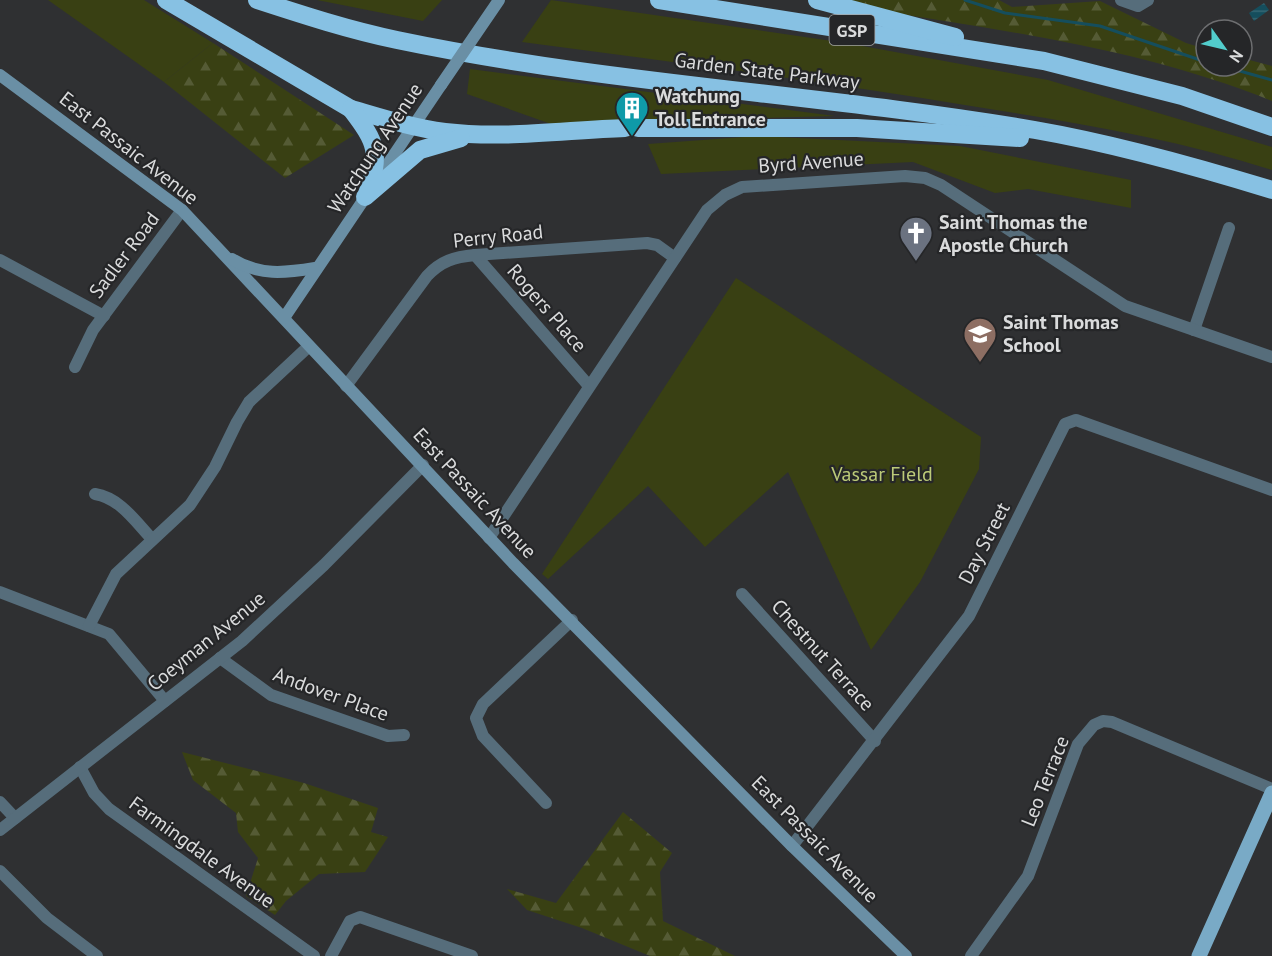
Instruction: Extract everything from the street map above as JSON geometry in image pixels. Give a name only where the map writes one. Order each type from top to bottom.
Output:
[{"type":"highway","points":[[166,0],[351,109],[413,126],[484,135]]},
{"type":"highway","name":"Garden State Parkway","points":[[257,0],[394,40],[474,55],[957,117],[1117,146],[1197,166],[1272,190]]},
{"type":"highway","name":"GSP","points":[[659,0],[1044,61],[1182,96],[1272,127]]},
{"type":"highway","points":[[817,0],[1044,61]]},
{"type":"highway","points":[[351,109],[370,134],[377,157],[365,197]]},
{"type":"highway","points":[[365,197],[420,150],[437,144],[484,135],[632,128],[857,128],[1117,146]]},
{"type":"main road","name":"Watchung Avenue","points":[[284,318],[315,268],[499,0]]},
{"type":"main road","name":"East Passaic Avenue","points":[[0,75],[182,210],[489,538],[792,846],[897,951],[906,956]]},
{"type":"main road","points":[[220,250],[253,269],[273,273],[315,268]]},
{"type":"main road","points":[[1199,956],[1272,791]]},
{"type":"street","points":[[1121,0],[1143,3]]},
{"type":"street","name":"Byrd Avenue","points":[[489,538],[707,210],[726,195],[742,187],[906,176],[925,178],[941,185],[1125,306],[1272,357]]},
{"type":"street","name":"Sadler Road","points":[[0,260],[104,316],[182,210]]},
{"type":"street","points":[[1194,330],[1229,228]]},
{"type":"street","name":"Perry Road","points":[[346,386],[438,264],[448,260],[475,255],[647,243],[657,246],[675,258]]},
{"type":"street","name":"Rogers Place","points":[[475,255],[589,386]]},
{"type":"street","points":[[75,367],[80,354],[104,316]]},
{"type":"street","points":[[89,626],[116,574],[190,506],[215,467],[249,402],[308,347]]},
{"type":"street","name":"Day Street","points":[[792,846],[969,616],[1065,424],[1076,420],[1272,490]]},
{"type":"street","name":"Coeyman Avenue","points":[[0,830],[220,658],[324,565],[423,465]]},
{"type":"street","points":[[95,494],[108,496],[117,502],[152,539]]},
{"type":"street","points":[[0,592],[109,634],[165,701]]},
{"type":"street","name":"Chestnut Terrace","points":[[742,594],[875,741]]},
{"type":"street","points":[[546,803],[483,736],[476,718],[483,704],[572,620]]},
{"type":"street","name":"Andover Place","points":[[220,658],[271,695],[388,736],[404,735]]},
{"type":"street","name":"Leo Terrace","points":[[971,956],[1028,876],[1078,744],[1094,725],[1103,721],[1112,722],[1272,791]]},
{"type":"street","name":"Farmingdale Avenue","points":[[80,767],[101,802],[109,810],[314,956]]},
{"type":"street","points":[[0,802],[15,818]]},
{"type":"street","points":[[0,871],[47,918],[97,956]]},
{"type":"street","points":[[331,956],[350,921],[360,917],[471,956]]},
{"type":"green space","points":[[48,0],[144,0],[213,43],[164,82]]},
{"type":"green space","points":[[317,0],[442,0],[423,21]]},
{"type":"green space","points":[[551,0],[846,43],[1048,80],[1272,147],[1272,170],[1160,140],[1047,118],[803,80],[522,42]]},
{"type":"green space","points":[[835,0],[999,0],[1012,7],[1100,1],[1194,45],[1194,74],[1070,43],[862,8]]},
{"type":"green space","points":[[213,43],[354,135],[285,178],[164,82]]},
{"type":"green space","points":[[1254,61],[1272,66],[1272,101],[1206,78],[1254,78]]},
{"type":"green space","points":[[470,69],[835,116],[551,124],[467,94]]},
{"type":"green space","points":[[758,136],[960,146],[1131,180],[1131,208],[1028,189],[995,193],[913,162],[661,174],[648,144]]},
{"type":"green space","name":"Vassar Field","points":[[736,278],[981,437],[979,469],[920,582],[871,650],[788,472],[705,547],[648,486],[548,579],[542,574]]},
{"type":"green space","points":[[182,752],[304,783],[378,808],[371,832],[388,837],[365,872],[319,874],[286,901],[275,915],[246,896],[258,858],[238,832],[236,813],[193,780]]},
{"type":"green space","points":[[623,812],[672,853],[660,872],[663,921],[735,956],[650,956],[582,928],[527,910],[507,889],[556,903]]},
{"type":"water","points":[[1264,3],[1269,10],[1254,21],[1249,13]]},
{"type":"waterway","points":[[965,0],[1005,13],[1100,26],[1194,58]]},
{"type":"waterway","points":[[1254,75],[1272,80]]},
{"type":"place","name":"Watchung Toll Entrance","points":[[632,137]]},
{"type":"place","name":"Saint Thomas the Apostle Church","points":[[916,262]]},
{"type":"place","name":"Saint Thomas School","points":[[980,363]]}]
